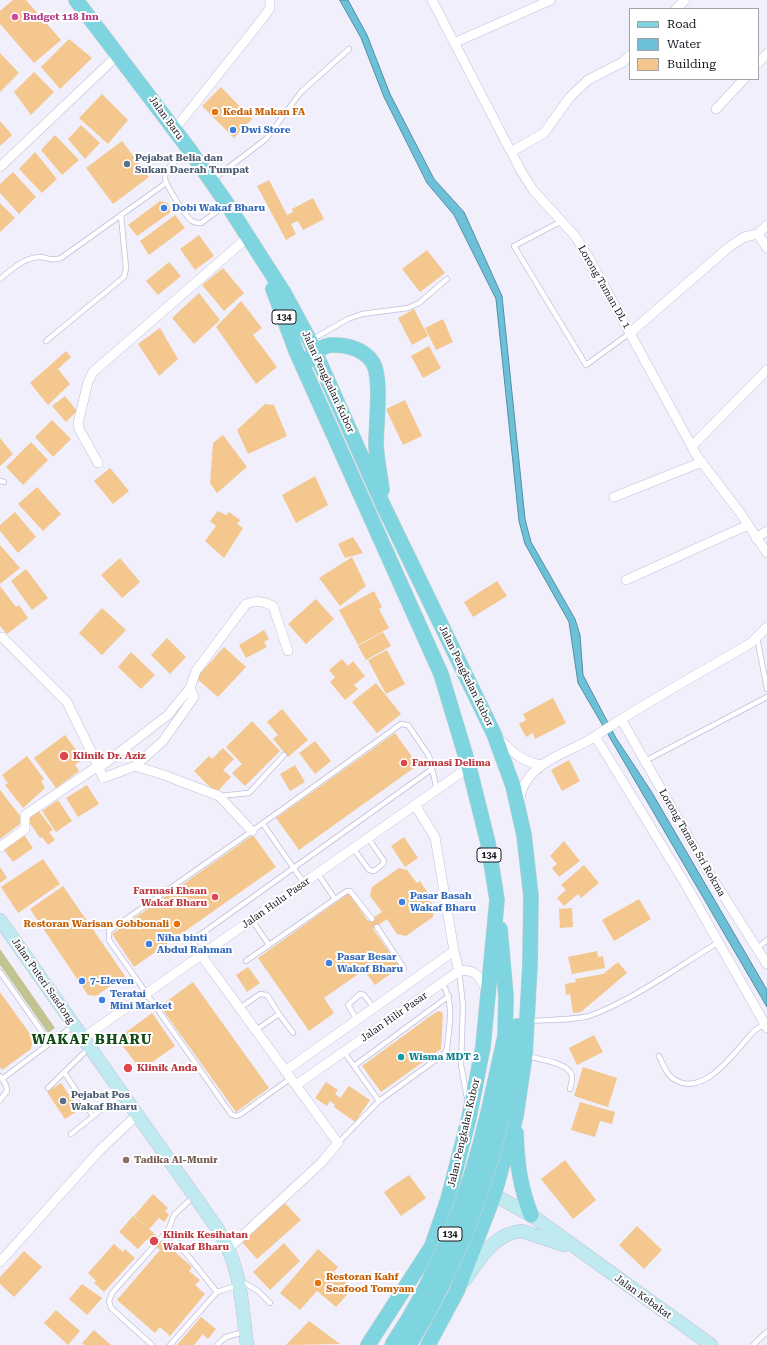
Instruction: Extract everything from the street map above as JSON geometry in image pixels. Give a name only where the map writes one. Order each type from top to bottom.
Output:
[{"type":"main road","name":"Jalan Baru","points":[[76,0],[119,54],[189,149],[227,204],[263,262]]},
{"type":"main road","name":"Jalan Pengkalan Kubor","points":[[263,262],[284,293],[312,347],[384,506],[494,734],[513,786],[524,835],[531,896],[525,1055],[502,1116],[470,1180],[446,1245],[414,1308],[392,1345]]},
{"type":"main road","name":"Jalan Pengkalan Kubor","points":[[263,262],[306,372],[441,674],[469,767],[488,844],[497,900],[504,969],[506,1018],[502,1054],[502,1116],[494,1195],[457,1291],[428,1345]]},
{"type":"main road","points":[[306,372],[312,347],[330,344],[345,345],[360,351],[373,363],[378,378],[376,446],[384,506]]},
{"type":"main road","name":"Jalan Pengkalan Kubor","points":[[410,1345],[437,1296],[459,1251],[485,1184],[513,1066],[531,896]]},
{"type":"main road","name":"Jalan Pengkalan Kubor","points":[[368,1345],[432,1246],[448,1199],[470,1113],[483,1047],[497,900]]},
{"type":"main road","points":[[502,1116],[518,1177],[530,1215]]},
{"type":"street","points":[[174,129],[263,18],[270,8],[270,0]]},
{"type":"street","name":"Lorong Taman DL 1","points":[[432,0],[511,152],[533,190],[575,236],[590,260],[692,446],[767,553]]},
{"type":"street","points":[[454,43],[551,0]]},
{"type":"street","points":[[677,8],[685,0]]},
{"type":"street","points":[[0,167],[119,54]]},
{"type":"street","points":[[759,62],[767,54]]},
{"type":"street","points":[[511,152],[544,133],[570,97],[588,80],[623,62],[629,56]]},
{"type":"street","points":[[716,109],[743,80]]},
{"type":"street","points":[[630,333],[729,248],[744,237],[758,234],[767,225]]},
{"type":"street","points":[[758,234],[767,248]]},
{"type":"street","points":[[98,464],[79,429],[78,423],[88,382],[93,372],[248,237]]},
{"type":"street","points":[[692,446],[767,370]]},
{"type":"street","points":[[614,497],[702,462]]},
{"type":"street","points":[[626,580],[748,525]]},
{"type":"street","points":[[756,538],[767,531]]},
{"type":"street","points":[[0,847],[25,829],[25,815],[99,767],[168,715],[190,688],[196,670],[246,604],[254,601],[262,601],[273,606],[288,651]]},
{"type":"street","points":[[519,811],[523,785],[541,765],[597,735],[750,643],[767,627]]},
{"type":"street","points":[[2,637],[68,702],[103,778],[135,766],[163,741],[194,697],[190,688]]},
{"type":"street","name":"Lorong Taman Sri Rokma","points":[[618,721],[645,761],[709,873],[756,949],[767,964]]},
{"type":"street","points":[[494,734],[517,756],[527,762],[541,765]]},
{"type":"street","points":[[597,735],[686,885],[766,1026]]},
{"type":"street","points":[[135,766],[164,775],[219,796],[252,832]]},
{"type":"street","name":"Jalan Hulu Pasar","points":[[87,1043],[147,994],[469,767]]},
{"type":"street","points":[[415,805],[435,837],[454,951],[459,971],[470,970],[476,973],[488,992]]},
{"type":"street","name":"Jalan Puteri Saadong","points":[[0,920],[6,933],[87,1043],[229,1248],[239,1281],[247,1345]]},
{"type":"street","name":"Jalan Hilir Pasar","points":[[291,1078],[358,1020],[454,951]]},
{"type":"street","points":[[201,956],[338,1143],[321,1162],[229,1248]]},
{"type":"street","name":"Jalan Hilir Pasar","points":[[291,1078],[344,1052],[459,971]]},
{"type":"street","points":[[0,1262],[99,1151],[137,1115]]},
{"type":"street","name":"Jalan Kebakat","points":[[448,1199],[457,1192],[464,1191],[494,1195],[530,1215],[711,1345]]},
{"type":"street","name":"Jalan Kebakat","points":[[457,1291],[492,1244],[514,1231],[522,1231],[575,1248]]},
{"type":"lane","points":[[211,181],[266,139],[301,92],[349,49]]},
{"type":"lane","points":[[189,149],[166,172],[166,183],[189,218],[196,223],[206,221],[227,204]]},
{"type":"lane","points":[[0,278],[22,262],[38,257],[53,260],[59,259],[166,183]]},
{"type":"lane","points":[[46,341],[124,277],[126,268],[121,215]]},
{"type":"lane","points":[[562,221],[514,246],[586,365],[630,333]]},
{"type":"lane","points":[[312,347],[348,319],[362,314],[408,308],[419,303],[446,279]]},
{"type":"lane","points":[[757,637],[767,689]]},
{"type":"lane","points":[[645,761],[767,697]]},
{"type":"lane","points":[[291,1078],[241,1114],[233,1116],[109,940],[109,931],[252,832],[401,724],[406,724],[410,727],[429,756],[437,790]]},
{"type":"lane","points":[[219,796],[249,793],[284,755]]},
{"type":"lane","points":[[201,956],[194,944],[197,937],[432,770]]},
{"type":"lane","points":[[263,824],[304,883]]},
{"type":"lane","points":[[353,848],[368,870],[374,871],[384,861],[368,838]]},
{"type":"lane","points":[[318,874],[335,899]]},
{"type":"lane","points":[[246,961],[346,891],[350,890],[372,919]]},
{"type":"lane","points":[[252,920],[270,944]]},
{"type":"lane","points":[[377,927],[404,968]]},
{"type":"lane","points":[[756,949],[767,940]]},
{"type":"lane","points":[[527,1021],[587,1016],[602,1010],[630,996],[719,942]]},
{"type":"lane","points":[[459,971],[463,1005],[460,1051],[461,1065],[470,1113]]},
{"type":"lane","points":[[0,972],[50,1043]]},
{"type":"lane","points":[[338,1143],[379,1101],[446,1052],[449,996],[442,983]]},
{"type":"lane","points":[[240,1008],[262,994],[267,996],[293,1033]]},
{"type":"lane","points":[[358,1020],[348,1005],[360,994],[363,994],[374,1008]]},
{"type":"lane","points":[[354,1066],[449,996]]},
{"type":"lane","points":[[256,1030],[279,1014]]},
{"type":"lane","points":[[0,1100],[7,1091],[6,1085],[1,1077],[74,1026]]},
{"type":"lane","points":[[660,1056],[667,1072],[674,1080],[687,1084],[702,1081],[722,1067],[753,1031],[766,1026]]},
{"type":"lane","points":[[48,1088],[64,1072],[87,1043]]},
{"type":"lane","points":[[344,1052],[379,1101]]},
{"type":"lane","points":[[525,1055],[559,1064],[568,1069],[572,1076],[570,1089]]},
{"type":"lane","points":[[64,1072],[93,1116]]},
{"type":"lane","points":[[71,1134],[122,1093]]},
{"type":"lane","points":[[160,1240],[168,1231],[174,1215],[194,1196]]},
{"type":"lane","points":[[168,1231],[217,1292]]},
{"type":"lane","points":[[152,1345],[111,1308],[109,1301],[112,1293],[155,1245]]},
{"type":"lane","points":[[170,1345],[217,1292],[239,1281],[258,1291],[270,1303]]},
{"type":"lane","points":[[217,1345],[226,1338],[246,1331]]},
{"type":"lane","points":[[753,1345],[767,1332]]},
{"type":"green space","points":[[0,949],[55,1028],[48,1033],[0,965]]},
{"type":"water","points":[[340,0],[348,0],[367,35],[390,94],[434,179],[464,212],[502,296],[525,519],[531,542],[575,619],[580,635],[583,675],[616,738],[651,791],[767,990],[767,1007],[578,683],[569,622],[525,544],[519,521],[496,299],[454,215],[427,183],[384,97],[361,38]]},
{"type":"building","points":[[13,0],[26,0],[61,40],[34,63],[0,24],[0,11]]},
{"type":"building","points":[[69,39],[92,58],[60,89],[41,67]]},
{"type":"building","points":[[0,53],[19,73],[0,92]]},
{"type":"building","points":[[34,72],[54,92],[31,115],[14,92]]},
{"type":"building","points":[[221,87],[252,119],[234,138],[202,106]]},
{"type":"building","points":[[102,94],[128,120],[108,144],[79,118]]},
{"type":"building","points":[[0,121],[12,135],[0,146]]},
{"type":"building","points":[[81,125],[100,143],[85,159],[68,139]]},
{"type":"building","points":[[55,135],[79,160],[62,175],[41,150]]},
{"type":"building","points":[[122,141],[149,177],[113,204],[86,168]]},
{"type":"building","points":[[35,152],[57,179],[42,193],[19,169]]},
{"type":"building","points":[[13,172],[36,197],[19,214],[0,193],[0,184]]},
{"type":"building","points":[[269,180],[287,215],[293,212],[292,209],[313,198],[324,219],[303,230],[298,221],[291,224],[296,234],[286,240],[257,186]]},
{"type":"building","points":[[160,201],[168,203],[171,212],[137,236],[128,225]]},
{"type":"building","points":[[0,203],[15,218],[0,232]]},
{"type":"building","points":[[175,215],[185,228],[149,255],[140,241]]},
{"type":"building","points":[[199,235],[214,256],[195,270],[180,249]]},
{"type":"building","points":[[427,250],[445,273],[420,292],[402,269]]},
{"type":"building","points":[[169,262],[181,276],[158,295],[146,281]]},
{"type":"building","points":[[223,268],[244,293],[224,311],[202,285]]},
{"type":"building","points":[[199,293],[220,320],[194,344],[172,318]]},
{"type":"building","points":[[241,301],[262,328],[253,335],[277,367],[256,384],[216,327]]},
{"type":"building","points":[[414,309],[428,336],[412,345],[398,318]]},
{"type":"building","points":[[443,319],[453,342],[436,350],[425,328]]},
{"type":"building","points":[[160,328],[178,359],[159,376],[138,344]]},
{"type":"building","points":[[429,346],[441,368],[423,378],[411,356]]},
{"type":"building","points":[[66,351],[71,357],[58,369],[70,384],[48,405],[30,383]]},
{"type":"building","points":[[65,396],[77,411],[66,422],[52,406]]},
{"type":"building","points":[[405,400],[422,436],[403,445],[386,409]]},
{"type":"building","points":[[265,404],[274,405],[287,436],[248,454],[237,430]]},
{"type":"building","points":[[52,420],[71,439],[53,457],[35,437]]},
{"type":"building","points":[[223,435],[247,467],[217,493],[210,483],[213,443]]},
{"type":"building","points":[[0,438],[13,454],[0,466]]},
{"type":"building","points":[[31,442],[48,460],[23,485],[6,467]]},
{"type":"building","points":[[110,468],[129,491],[113,504],[94,481]]},
{"type":"building","points":[[315,476],[328,505],[296,523],[282,495]]},
{"type":"building","points":[[37,487],[61,514],[43,531],[18,504]]},
{"type":"building","points":[[218,511],[226,515],[229,512],[240,520],[237,524],[243,528],[224,558],[205,541],[216,526],[210,521]]},
{"type":"building","points":[[15,512],[36,537],[18,553],[0,531],[0,525]]},
{"type":"building","points":[[353,537],[363,553],[345,558],[338,544]]},
{"type":"building","points":[[0,545],[20,568],[0,584]]},
{"type":"building","points":[[352,557],[366,586],[340,606],[319,578]]},
{"type":"building","points":[[120,558],[140,582],[122,598],[101,575]]},
{"type":"building","points":[[26,569],[48,598],[32,610],[11,581]]},
{"type":"building","points":[[497,581],[507,596],[473,617],[464,602]]},
{"type":"building","points":[[0,586],[16,607],[19,605],[28,618],[7,634],[0,626]]},
{"type":"building","points":[[374,591],[382,607],[379,609],[389,628],[358,645],[339,610]]},
{"type":"building","points":[[316,599],[334,619],[306,644],[288,624]]},
{"type":"building","points":[[102,608],[126,630],[102,655],[79,633]]},
{"type":"building","points":[[264,630],[269,639],[264,642],[267,647],[246,658],[239,645]]},
{"type":"building","points":[[383,632],[391,646],[366,660],[358,646]]},
{"type":"building","points":[[167,638],[186,657],[170,674],[151,655]]},
{"type":"building","points":[[224,647],[246,667],[218,697],[196,678]]},
{"type":"building","points":[[387,650],[405,684],[386,694],[368,660]]},
{"type":"building","points":[[131,652],[155,675],[141,689],[118,667]]},
{"type":"building","points":[[342,659],[348,666],[353,661],[365,676],[354,685],[358,689],[345,700],[330,682],[335,677],[329,670]]},
{"type":"building","points":[[376,683],[401,714],[377,733],[352,702]]},
{"type":"building","points":[[553,698],[566,723],[535,739],[533,733],[526,737],[519,724],[526,720],[523,714]]},
{"type":"building","points":[[282,709],[308,740],[288,757],[273,739],[278,735],[267,722]]},
{"type":"building","points":[[252,721],[280,751],[245,786],[232,773],[242,764],[226,747]]},
{"type":"building","points":[[395,733],[418,765],[299,850],[276,818]]},
{"type":"building","points":[[65,735],[83,759],[75,765],[79,771],[56,788],[34,758]]},
{"type":"building","points":[[315,741],[331,761],[315,774],[299,753]]},
{"type":"building","points":[[223,748],[234,759],[223,770],[231,777],[216,793],[194,771],[209,756],[212,759]]},
{"type":"building","points":[[27,756],[44,779],[41,781],[45,788],[23,808],[5,785],[8,783],[2,775]]},
{"type":"building","points":[[569,760],[580,781],[562,791],[551,770]]},
{"type":"building","points":[[295,765],[305,782],[290,791],[280,774]]},
{"type":"building","points":[[87,785],[99,804],[78,817],[66,798]]},
{"type":"building","points":[[0,790],[24,821],[0,839]]},
{"type":"building","points":[[58,800],[72,821],[56,832],[42,811]]},
{"type":"building","points":[[38,810],[53,830],[49,832],[55,840],[48,845],[42,837],[40,838],[26,818]]},
{"type":"building","points":[[24,835],[33,848],[13,862],[4,850]]},
{"type":"building","points":[[253,835],[276,867],[134,967],[112,934]]},
{"type":"building","points":[[404,837],[418,858],[405,867],[391,846]]},
{"type":"building","points":[[564,841],[580,861],[559,877],[552,868],[557,864],[550,856]]},
{"type":"building","points":[[43,859],[60,884],[18,913],[1,887]]},
{"type":"building","points":[[584,865],[599,883],[581,898],[578,894],[564,906],[557,898],[566,890],[561,885]]},
{"type":"building","points":[[0,867],[7,878],[0,883]]},
{"type":"building","name":"Pasar Besar Wakaf Bharu","points":[[399,868],[407,870],[417,883],[420,881],[428,893],[426,895],[434,907],[433,917],[406,936],[397,934],[387,919],[373,929],[400,967],[375,985],[364,970],[324,998],[334,1013],[309,1031],[258,958],[349,893],[368,921],[382,912],[370,896],[372,887]]},
{"type":"building","points":[[63,886],[125,976],[96,996],[88,995],[30,909]]},
{"type":"building","points":[[639,899],[651,919],[614,941],[602,920]]},
{"type":"building","points":[[572,908],[573,927],[560,928],[559,909]]},
{"type":"building","points":[[597,951],[598,957],[603,956],[605,968],[572,974],[568,957]]},
{"type":"building","points":[[618,962],[627,973],[581,1012],[573,1013],[570,994],[566,995],[565,984],[576,982],[575,979],[603,974]]},
{"type":"building","points":[[248,967],[260,983],[247,992],[236,975]]},
{"type":"building","points":[[193,982],[269,1088],[236,1112],[160,1006]]},
{"type":"building","points":[[0,992],[33,1038],[31,1049],[2,1070],[0,1067]]},
{"type":"building","name":"Wisma MDT 2","points":[[440,1011],[443,1014],[441,1049],[381,1092],[362,1066],[436,1012]]},
{"type":"building","points":[[152,1013],[175,1046],[141,1070],[122,1045],[125,1033]]},
{"type":"building","points":[[594,1035],[603,1052],[577,1065],[569,1048]]},
{"type":"building","points":[[583,1067],[617,1078],[608,1107],[574,1096]]},
{"type":"building","points":[[326,1082],[338,1090],[335,1094],[340,1098],[349,1086],[370,1100],[355,1122],[334,1107],[335,1105],[330,1101],[327,1106],[315,1098]]},
{"type":"building","name":"Pejabat Pos Wakaf Bharu","points":[[61,1083],[79,1110],[65,1119],[47,1092]]},
{"type":"building","points":[[580,1102],[615,1112],[612,1124],[600,1121],[595,1137],[571,1130]]},
{"type":"building","points":[[565,1160],[596,1200],[573,1219],[541,1179]]},
{"type":"building","points":[[409,1175],[426,1198],[401,1216],[384,1192]]},
{"type":"building","points":[[153,1194],[168,1208],[165,1211],[169,1215],[164,1222],[159,1218],[149,1229],[192,1267],[189,1271],[200,1280],[195,1285],[205,1294],[170,1336],[160,1327],[155,1333],[117,1300],[160,1250],[147,1239],[138,1249],[119,1232],[133,1216],[147,1227],[134,1216]]},
{"type":"building","points":[[285,1203],[301,1220],[257,1259],[241,1241]]},
{"type":"building","points":[[637,1226],[662,1250],[644,1269],[619,1245]]},
{"type":"building","points":[[284,1243],[300,1261],[270,1290],[253,1272]]},
{"type":"building","points":[[114,1244],[123,1252],[125,1249],[135,1258],[104,1292],[94,1283],[96,1281],[88,1273]]},
{"type":"building","points":[[318,1249],[338,1267],[334,1272],[353,1288],[336,1307],[317,1291],[300,1310],[280,1293]]},
{"type":"building","points":[[24,1251],[42,1267],[14,1297],[0,1284],[0,1277]]},
{"type":"building","points":[[82,1284],[102,1298],[87,1315],[69,1299]]},
{"type":"building","points":[[56,1310],[80,1331],[68,1345],[44,1323]]},
{"type":"building","points":[[201,1317],[216,1329],[208,1339],[203,1334],[194,1345],[177,1345]]},
{"type":"building","points":[[309,1321],[340,1344],[286,1345]]},
{"type":"building","points":[[94,1330],[111,1345],[84,1345],[82,1343]]},
{"type":"place","name":"Budget 118 Inn","points":[[15,17]]},
{"type":"place","name":"Kedai Makan FA","points":[[215,112]]},
{"type":"place","name":"Dwi Store","points":[[233,130]]},
{"type":"place","name":"Pejabat Belia dan Sukan Daerah Tumpat","points":[[127,164]]},
{"type":"place","name":"Dobi Wakaf Bharu","points":[[164,208]]},
{"type":"place","name":"Klinik Dr. Aziz","points":[[64,756]]},
{"type":"place","name":"Farmasi Delima","points":[[404,763]]},
{"type":"place","name":"Farmasi Ehsan Wakaf Bharu","points":[[215,897]]},
{"type":"place","name":"Pasar Basah Wakaf Bharu","points":[[402,902]]},
{"type":"place","name":"Restoran Warisan Gobbonali","points":[[177,924]]},
{"type":"place","name":"Niha binti Abdul Rahman","points":[[149,944]]},
{"type":"place","name":"Pasar Besar Wakaf Bharu","points":[[329,963]]},
{"type":"place","name":"7-Eleven","points":[[82,981]]},
{"type":"place","name":"Teratai Mini Market","points":[[102,1000]]},
{"type":"place","name":"Wisma MDT 2","points":[[401,1057]]},
{"type":"place","name":"Klinik Anda","points":[[128,1068]]},
{"type":"place","name":"Pejabat Pos Wakaf Bharu","points":[[63,1101]]},
{"type":"place","name":"Tadika Al-Munir","points":[[126,1160]]},
{"type":"place","name":"Klinik Kesihatan Wakaf Bharu","points":[[154,1241]]},
{"type":"place","name":"Restoran Kahf Seafood Tomyam","points":[[318,1283]]},
{"type":"district","name":"WAKAF BHARU","points":[[92,1040]]}]
